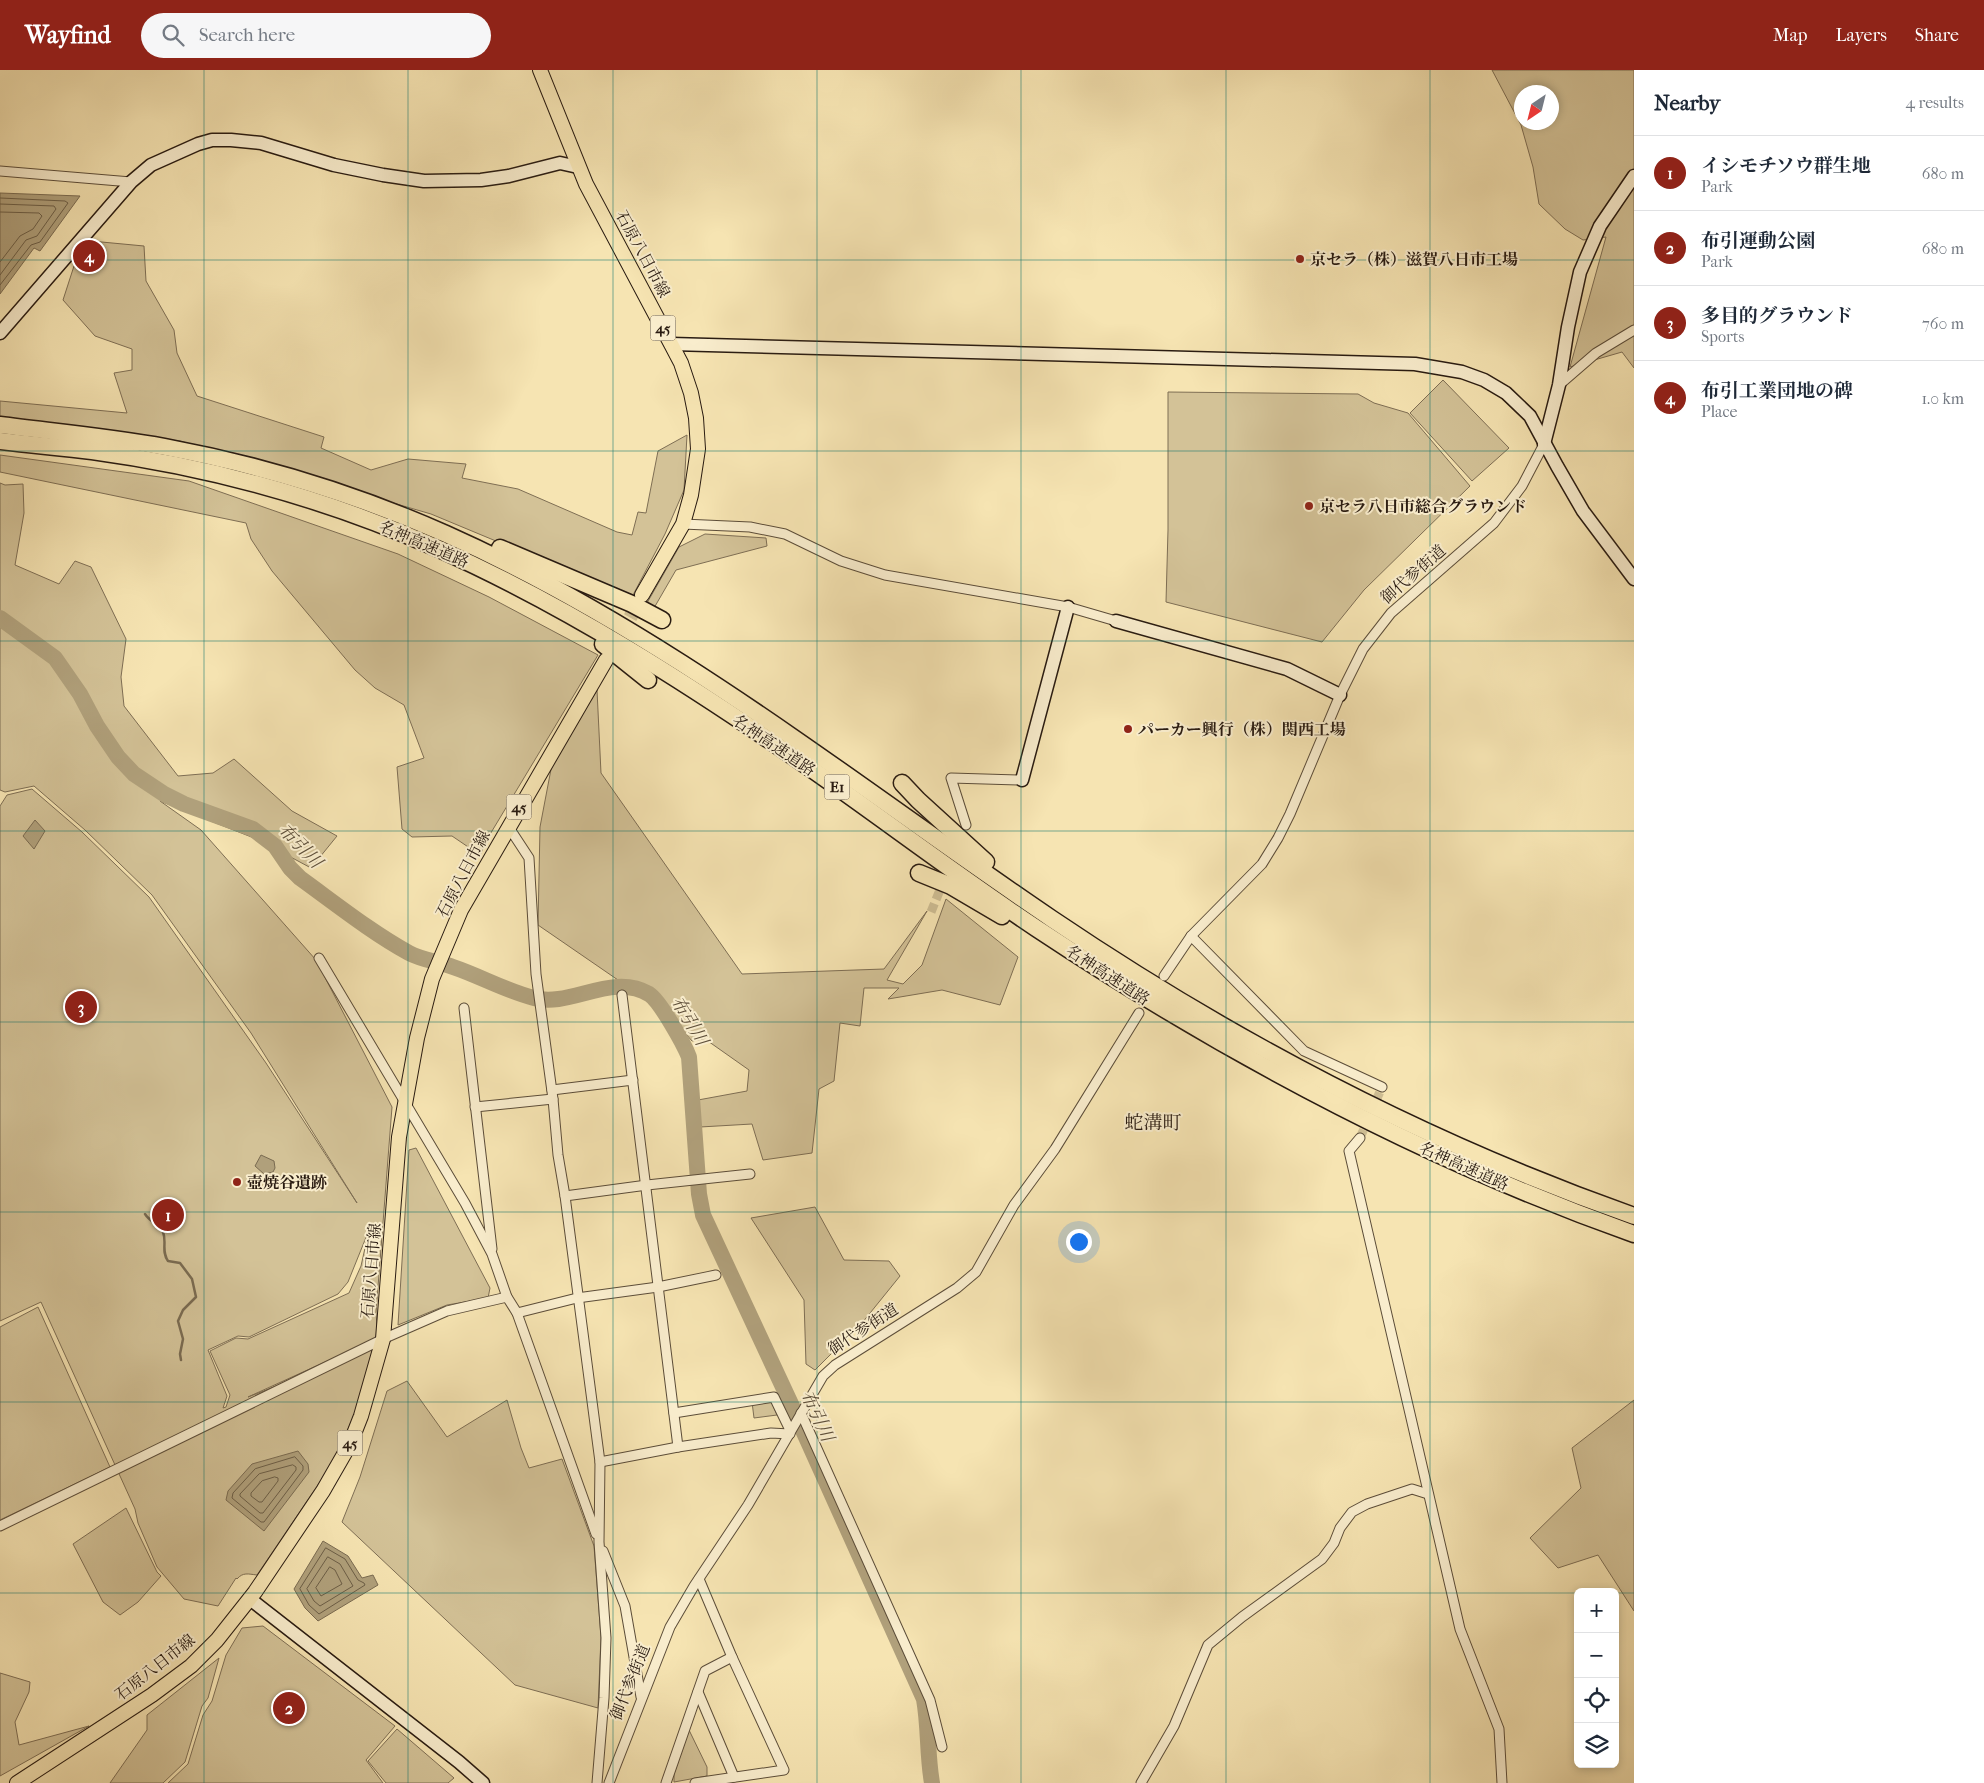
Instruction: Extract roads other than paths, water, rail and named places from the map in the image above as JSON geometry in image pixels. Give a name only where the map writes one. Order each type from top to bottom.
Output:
[{"type":"highway","name":"名神高速道路","points":[[0,425],[96,436],[240,463],[296,479],[387,510],[444,533],[504,561],[596,610],[654,644],[814,752],[1054,920],[1192,1008],[1263,1050],[1356,1098],[1524,1174],[1634,1216]]},
{"type":"highway","name":"名神高速道路","points":[[0,441],[95,452],[163,463],[236,479],[300,497],[381,525],[438,548],[571,616],[645,659],[807,766],[1032,926],[1132,990],[1256,1064],[1350,1113],[1518,1190],[1634,1234]]},
{"type":"highway","points":[[296,479],[343,491],[417,515],[483,540],[632,604],[662,620]]},
{"type":"highway","points":[[571,616],[586,633],[648,680]]},
{"type":"highway","points":[[902,783],[994,870],[1042,906],[1054,920]]},
{"type":"highway","points":[[920,873],[951,886],[1132,990]]},
{"type":"main road","name":"石原八日市線","points":[[540,70],[578,167],[681,363],[691,393],[696,418],[698,449],[691,495],[683,524],[642,596]]},
{"type":"main road","name":"石原八日市線","points":[[17,1783],[122,1716],[191,1666],[217,1640],[250,1598],[322,1491],[350,1444],[361,1416],[383,1339],[398,1137],[417,1038],[439,963],[461,910],[606,660]]},
{"type":"street","points":[[0,334],[131,182],[151,166],[198,144],[212,140],[261,143],[334,165],[424,181],[482,180],[560,163],[578,167]]},
{"type":"street","points":[[0,171],[131,182]]},
{"type":"street","name":"御代参街道","points":[[1164,976],[1191,936],[1262,864],[1278,838],[1340,695],[1363,649],[1391,613],[1494,523],[1522,486],[1544,444],[1559,385],[1568,327],[1580,272],[1600,226],[1634,176]]},
{"type":"street","points":[[1559,385],[1596,353],[1634,330]]},
{"type":"street","points":[[672,344],[1415,364],[1462,372],[1484,380],[1506,393],[1530,416],[1583,511],[1634,579]]},
{"type":"street","points":[[683,524],[750,527],[785,534],[841,561],[885,575],[1068,608],[1287,669],[1340,695]]},
{"type":"street","points":[[966,825],[951,778],[1022,780],[1068,608]]},
{"type":"street","points":[[508,826],[529,858],[540,1004],[558,1155],[566,1196],[577,1298],[600,1462],[599,1542],[606,1638],[598,1783]]},
{"type":"street","points":[[1191,936],[1304,1051],[1382,1087]]},
{"type":"street","points":[[319,958],[465,1203],[492,1254],[507,1297],[516,1313],[624,1606],[641,1698]]},
{"type":"street","points":[[622,995],[678,1447]]},
{"type":"street","points":[[464,1008],[492,1254]]},
{"type":"street","name":"御代参街道","points":[[609,1783],[670,1627],[748,1505],[823,1376],[835,1365],[957,1288],[976,1272],[1014,1205],[1055,1149],[1139,1013]]},
{"type":"street","points":[[475,1107],[633,1080]]},
{"type":"street","points":[[1360,1138],[1349,1151],[1460,1629],[1499,1729],[1502,1783]]},
{"type":"street","points":[[566,1196],[750,1174]]},
{"type":"street","points":[[516,1313],[577,1298],[658,1287],[716,1275]]},
{"type":"street","points":[[0,1526],[383,1339],[447,1311],[507,1297]]},
{"type":"street","points":[[600,1462],[678,1447],[792,1431],[774,1397],[674,1414]]},
{"type":"street","points":[[800,1415],[930,1700],[942,1747]]},
{"type":"street","points":[[1140,1783],[1174,1726],[1208,1645],[1242,1617],[1322,1559],[1334,1543],[1340,1528],[1352,1512],[1367,1504],[1412,1489],[1428,1494]]},
{"type":"street","points":[[695,1783],[784,1770],[732,1657],[699,1579]]},
{"type":"street","points":[[250,1598],[459,1762],[483,1783]]},
{"type":"street","points":[[666,1783],[705,1671],[732,1657]]},
{"type":"street","points":[[698,1692],[734,1777]]},
{"type":"water","points":[[0,193],[80,196],[40,251],[34,248],[0,294]]},
{"type":"water","points":[[35,820],[45,831],[34,849],[23,836]]},
{"type":"water","points":[[261,1155],[274,1161],[275,1168],[273,1172],[264,1174],[255,1166]]},
{"type":"water","points":[[298,1451],[308,1464],[309,1472],[264,1531],[226,1500],[228,1491],[252,1464]]},
{"type":"water","points":[[323,1541],[348,1556],[362,1578],[373,1575],[378,1585],[318,1621],[305,1608],[294,1589]]},
{"type":"waterway","name":"布引川","points":[[0,618],[55,658],[80,694],[97,726],[118,757],[134,774],[164,794],[184,804],[253,829],[275,846],[290,868],[300,878],[395,945],[414,955],[453,967],[534,998],[548,1000],[606,988],[620,987],[635,988],[654,998],[677,1033],[689,1057],[699,1194],[703,1215],[797,1417],[924,1699],[932,1783]]},
{"type":"waterway","points":[[145,1214],[163,1232],[165,1254],[168,1261],[180,1263],[192,1279],[196,1297],[183,1310],[178,1321],[183,1339],[180,1354],[181,1360]]},
{"type":"tunnel","points":[[620,636],[641,598]]},
{"type":"tunnel","points":[[931,912],[944,880]]},
{"type":"tunnel","points":[[1360,1138],[1382,1087]]},
{"type":"place","name":"布引工業団地の碑","points":[[89,256]]},
{"type":"place","name":"京セラ（株）滋賀八日市工場","points":[[1300,259]]},
{"type":"place","name":"京セラ八日市総合グラウンド","points":[[1309,506]]},
{"type":"place","name":"パーカー興行（株）関西工場","points":[[1128,729]]},
{"type":"place","name":"多目的グラウンド","points":[[81,1007]]},
{"type":"place","name":"壺焼谷遺跡","points":[[237,1182]]},
{"type":"place","name":"イシモチソウ群生地","points":[[168,1215]]},
{"type":"place","name":"布引運動公園","points":[[289,1708]]},
{"type":"district","name":"蛇溝町","points":[[1153,1123]]}]
